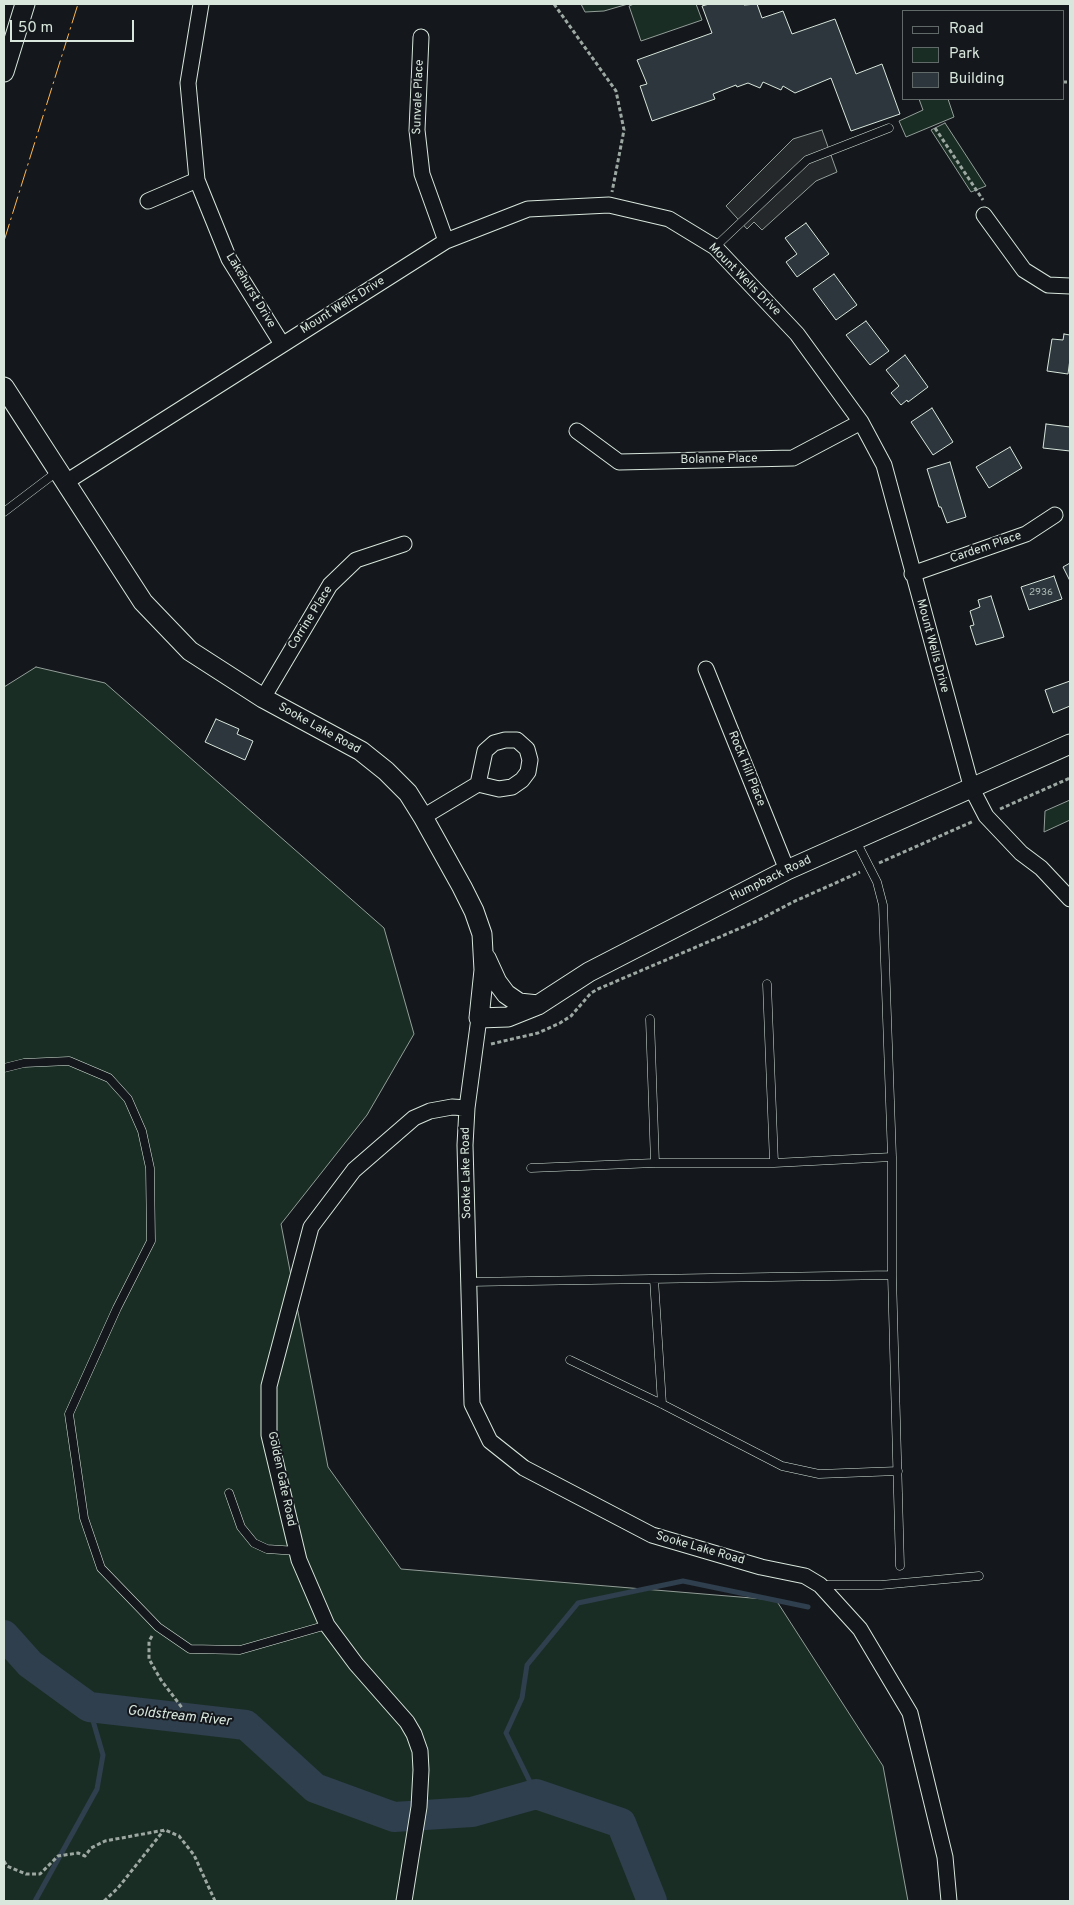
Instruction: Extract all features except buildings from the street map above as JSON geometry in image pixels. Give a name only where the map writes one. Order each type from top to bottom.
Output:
[{"type":"street","points":[[4,72],[25,4]]},
{"type":"street","name":"Lakehurst Drive","points":[[201,4],[188,83],[197,180],[229,259],[282,344]]},
{"type":"street","name":"Sunvale Place","points":[[421,38],[416,130],[422,174],[446,241]]},
{"type":"street","points":[[148,201],[197,180]]},
{"type":"street","name":"Mount Wells Drive","points":[[62,476],[282,344],[446,241],[528,209],[609,205],[669,220],[715,247],[797,334],[861,422],[884,465],[912,574],[972,789],[986,816],[1021,853],[1041,868],[1070,899]]},
{"type":"street","points":[[984,215],[1024,270],[1048,285],[1070,286]]},
{"type":"street","name":"Sooke Lake Road","points":[[4,387],[144,602],[190,650],[262,698],[361,751],[386,771],[408,793],[474,911],[482,934],[484,953],[467,1108],[466,1145],[472,1404],[490,1441],[524,1468],[652,1535],[761,1567],[805,1576],[820,1585],[860,1630],[910,1713],[945,1857],[950,1901]]},
{"type":"street","name":"Bolanne Place","points":[[577,431],[619,462],[792,458],[861,422]]},
{"type":"street","name":"Cardem Place","points":[[912,574],[1026,534],[1055,515]]},
{"type":"street","name":"Corrine Place","points":[[262,698],[330,585],[356,560],[404,544]]},
{"type":"street","name":"Rock Hill Place","points":[[706,669],[787,870]]},
{"type":"street","name":"Humpback Road","points":[[478,1018],[508,1017],[538,1006],[588,972],[787,870],[1070,744]]},
{"type":"street","points":[[423,817],[478,784]]},
{"type":"street","points":[[484,953],[497,982],[506,994],[519,1003],[538,1006]]},
{"type":"street","name":"Golden Gate Road","points":[[405,1894],[419,1807],[420,1751],[407,1722],[356,1664],[327,1625],[297,1551],[269,1435],[269,1386],[312,1227],[354,1170],[414,1118],[452,1107],[467,1108]]},
{"type":"lane","points":[[715,247],[807,160],[889,128]]},
{"type":"lane","points":[[4,512],[62,476]]},
{"type":"lane","points":[[855,840],[877,882],[883,905],[892,1158],[892,1275],[900,1566]]},
{"type":"lane","points":[[767,984],[774,1163]]},
{"type":"lane","points":[[650,1019],[656,1162]]},
{"type":"lane","points":[[4,1068],[24,1063],[68,1061],[109,1078],[128,1099],[142,1130],[150,1168],[152,1241],[117,1308],[69,1414],[84,1518],[101,1568],[158,1627],[190,1649],[240,1650],[327,1625]]},
{"type":"lane","points":[[530,1168],[656,1162],[774,1163],[892,1158]]},
{"type":"lane","points":[[469,1282],[892,1275]]},
{"type":"lane","points":[[654,1279],[662,1404]]},
{"type":"lane","points":[[570,1360],[662,1404],[782,1466],[819,1474],[898,1471]]},
{"type":"lane","points":[[229,1493],[241,1527],[254,1543],[267,1549],[297,1551]]},
{"type":"lane","points":[[820,1585],[881,1585],[979,1576]]},
{"type":"path","points":[[554,4],[616,91],[624,130],[609,205]]},
{"type":"path","points":[[935,128],[984,202],[984,215]]},
{"type":"path","points":[[494,1044],[538,1033],[560,1023],[571,1016],[591,993],[598,989],[757,921],[793,902],[1070,778]]},
{"type":"path","points":[[158,1627],[149,1641],[149,1659],[161,1680],[183,1709]]},
{"type":"path","points":[[4,1861],[7,1866],[26,1874],[40,1874],[58,1856],[78,1853],[85,1856],[91,1848],[104,1841],[164,1830],[179,1836],[194,1855],[215,1901]]},
{"type":"path","points":[[104,1901],[118,1888],[164,1830]]},
{"type":"green space","points":[[581,4],[628,4],[604,11],[585,12]]},
{"type":"green space","points":[[634,4],[696,4],[702,20],[641,41],[629,6]]},
{"type":"green space","points":[[919,100],[948,100],[954,117],[906,137],[899,121],[923,110]]},
{"type":"green space","points":[[945,123],[986,186],[971,192],[931,130]]},
{"type":"green space","points":[[36,667],[105,683],[384,928],[414,1034],[367,1115],[281,1224],[328,1467],[401,1569],[776,1600],[883,1766],[908,1901],[4,1901],[4,687]]},
{"type":"green space","points":[[1070,800],[1070,820],[1044,832],[1045,811]]},
{"type":"shaded area","points":[[822,130],[837,172],[816,181],[762,230],[754,222],[747,229],[726,206],[793,139]]},
{"type":"waterway","points":[[536,1794],[506,1733],[522,1698],[527,1665],[578,1603],[683,1581],[808,1607]]},
{"type":"waterway","name":"Goldstream River","points":[[4,1635],[30,1664],[89,1707],[246,1725],[315,1788],[394,1817],[472,1812],[536,1794],[621,1823],[652,1901]]},
{"type":"waterway","points":[[35,1901],[97,1789],[103,1755],[89,1707]]},
{"type":"power","points":[[4,241],[78,4]]}]
